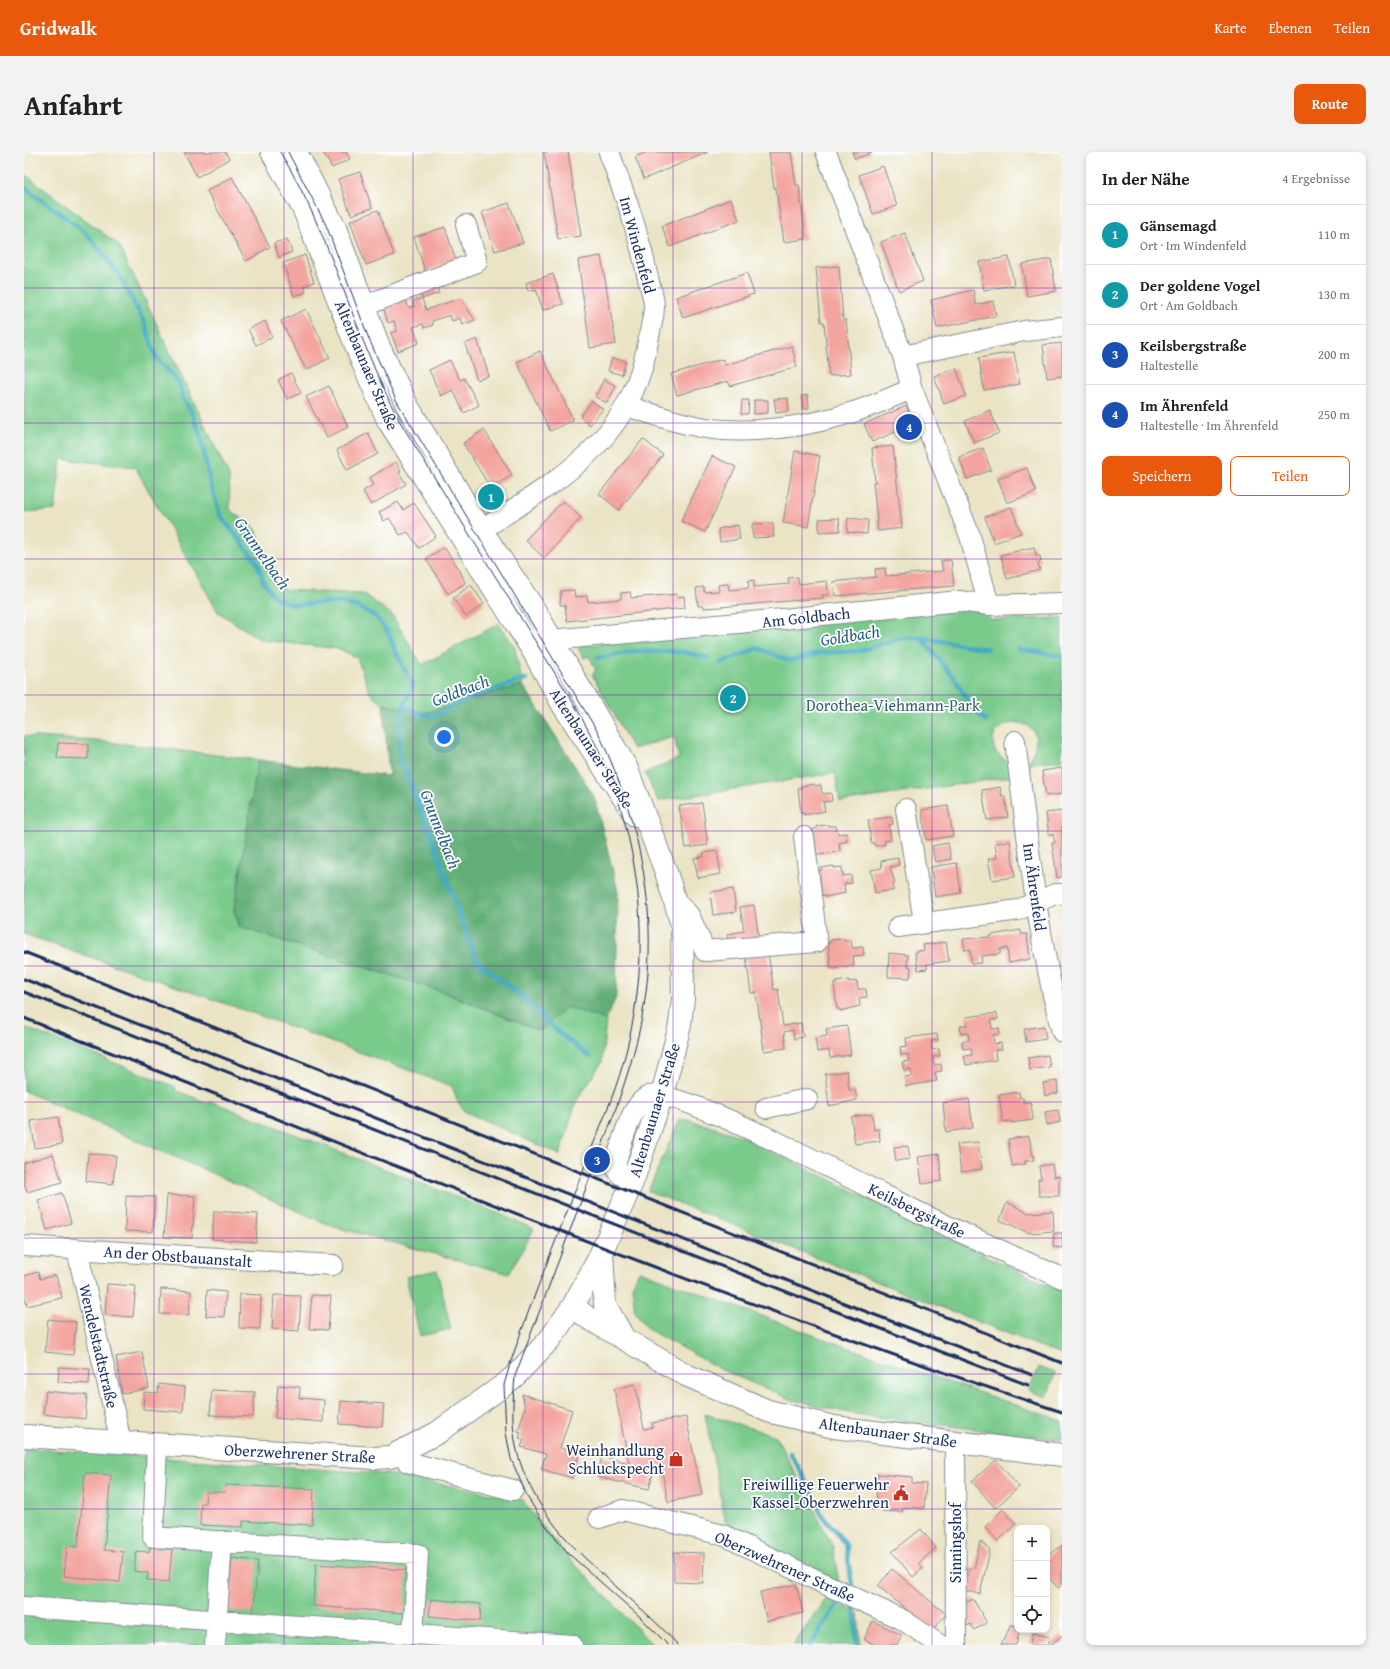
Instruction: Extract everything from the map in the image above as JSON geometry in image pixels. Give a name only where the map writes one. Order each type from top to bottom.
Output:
[{"type":"main road","name":"Altenbaunaer Straße","points":[[272,152],[304,210],[362,360],[388,420],[626,767],[676,902],[682,925],[684,998],[680,1025],[662,1095],[633,1180],[602,1251],[573,1306],[556,1331]]},
{"type":"main road","name":"Altenbaunaer Straße","points":[[296,152],[335,228],[379,347],[407,405],[481,530],[532,606],[541,645]]},
{"type":"main road","points":[[602,1251],[605,1305],[624,1338]]},
{"type":"main road","name":"Altenbaunaer Straße","points":[[573,1306],[588,1318],[686,1375],[768,1411],[834,1427],[1062,1455]]},
{"type":"main road","name":"Oberzwehrener Straße","points":[[24,1436],[376,1458],[390,1457],[437,1433],[504,1385],[515,1376],[556,1331]]},
{"type":"street","name":"Im Windenfeld","points":[[481,530],[560,478],[598,446],[627,406],[637,384],[647,353],[654,306],[638,234],[609,152]]},
{"type":"street","points":[[826,152],[903,356],[912,389],[970,536],[989,605]]},
{"type":"street","points":[[364,306],[477,262],[466,225]]},
{"type":"street","points":[[903,356],[1024,331],[1062,327]]},
{"type":"street","points":[[627,406],[685,424],[724,430],[775,429],[819,422],[848,414],[912,389]]},
{"type":"street","name":"Am Goldbach","points":[[541,645],[959,601],[989,605],[1062,603]]},
{"type":"street","name":"Im Ährenfeld","points":[[1015,741],[1036,904],[1052,993],[1062,1032]]},
{"type":"street","points":[[906,809],[924,922]]},
{"type":"street","name":"Altenbaunaer Straße","points":[[676,902],[689,914],[705,951],[817,942],[804,837]]},
{"type":"street","points":[[898,927],[924,922],[1018,910],[1036,904],[1055,894],[1062,894]]},
{"type":"street","name":"Keilsbergstraße","points":[[662,1095],[741,1126],[915,1210],[1062,1278]]},
{"type":"street","points":[[766,1108],[807,1099]]},
{"type":"street","name":"An der Obstbauanstalt","points":[[24,1246],[333,1265]]},
{"type":"street","name":"Wendelstadtstraße","points":[[77,1250],[121,1442]]},
{"type":"street","name":"Sinningshof","points":[[955,1441],[956,1645]]},
{"type":"street","points":[[157,1445],[153,1537],[418,1554],[413,1634]]},
{"type":"street","points":[[404,1450],[408,1462],[513,1490]]},
{"type":"street","name":"Oberzwehrener Straße","points":[[599,1518],[623,1510],[723,1535],[903,1620],[940,1645]]},
{"type":"street","points":[[215,1645],[222,1541]]},
{"type":"street","points":[[24,1607],[572,1645]]},
{"type":"green space","points":[[24,174],[119,245],[229,476],[230,510],[255,529],[285,590],[364,594],[392,615],[422,665],[498,624],[514,645],[523,685],[425,713],[383,704],[370,693],[357,658],[340,649],[261,640],[218,612],[135,467],[61,459],[55,510],[24,512]]},
{"type":"green space","name":"Dorothea-Viehmann-Park","points":[[968,609],[985,613],[992,620],[1062,618],[1062,760],[1028,764],[1035,747],[1035,735],[1030,728],[1022,724],[1013,723],[1004,726],[997,731],[993,739],[995,750],[1011,765],[1015,776],[840,802],[835,773],[658,801],[645,773],[679,758],[674,737],[633,749],[592,674],[596,670],[589,656],[584,658],[578,646]]},
{"type":"green space","points":[[523,685],[594,796],[618,891],[616,997],[606,1020],[566,1007],[540,1031],[443,992],[240,927],[234,911],[258,760],[389,776],[383,704],[425,713]]},
{"type":"green space","points":[[24,736],[108,742],[258,760],[234,911],[240,927],[443,992],[540,1031],[566,1007],[606,1020],[602,1062],[576,1102],[560,1155],[464,1111],[458,1102],[452,1086],[258,1015],[24,934]]},
{"type":"green space","points":[[24,1027],[176,1087],[175,1090],[210,1104],[210,1101],[502,1215],[534,1229],[509,1274],[332,1226],[24,1091]]},
{"type":"green space","points":[[680,1119],[693,1121],[743,1137],[967,1247],[1062,1291],[1062,1355],[648,1191]]},
{"type":"green space","points":[[437,1270],[451,1329],[420,1336],[406,1277]]},
{"type":"green space","points":[[639,1271],[821,1338],[1062,1421],[1062,1440],[854,1414],[793,1400],[724,1371],[649,1330],[635,1312],[632,1286]]},
{"type":"green space","points":[[1039,1367],[1055,1373],[1047,1397],[1029,1391]]},
{"type":"green space","points":[[705,1414],[776,1436],[833,1547],[839,1583],[727,1530]]},
{"type":"green space","points":[[24,1448],[387,1474],[521,1499],[566,1555],[653,1645],[24,1645]]},
{"type":"green space","points":[[827,1598],[858,1613],[861,1645],[793,1645]]},
{"type":"building","points":[[184,152],[225,152],[229,159],[197,177]]},
{"type":"building","points":[[323,152],[346,152],[350,159],[332,168]]},
{"type":"building","points":[[544,152],[568,152],[581,236],[558,239]]},
{"type":"building","points":[[647,152],[708,152],[644,179],[635,157]]},
{"type":"building","points":[[769,152],[791,152],[796,185],[799,185],[806,239],[784,242]]},
{"type":"building","points":[[852,152],[873,152],[855,159]]},
{"type":"building","points":[[883,166],[897,206],[873,214],[859,175]]},
{"type":"building","points":[[360,172],[372,208],[351,215],[338,179]]},
{"type":"building","points":[[232,177],[270,247],[246,261],[207,191]]},
{"type":"building","points":[[731,199],[739,220],[670,247],[662,226]]},
{"type":"building","points":[[509,203],[523,243],[495,251],[482,212]]},
{"type":"building","points":[[378,210],[394,255],[366,265],[350,221]]},
{"type":"building","points":[[445,227],[456,261],[425,271],[414,237]]},
{"type":"building","points":[[905,233],[923,281],[899,291],[881,242]]},
{"type":"building","points":[[287,239],[292,252],[279,257],[274,243]]},
{"type":"building","points":[[305,255],[314,282],[304,286],[306,292],[294,296],[283,263]]},
{"type":"building","points":[[601,256],[616,344],[590,348],[578,260]]},
{"type":"building","points":[[1009,257],[1014,285],[984,290],[979,262]]},
{"type":"building","points":[[1051,259],[1056,291],[1027,296],[1022,264]]},
{"type":"building","points":[[839,266],[843,320],[846,320],[851,374],[829,376],[824,322],[821,322],[816,268]]},
{"type":"building","points":[[747,273],[754,294],[683,318],[676,297]]},
{"type":"building","points":[[553,274],[563,304],[543,310],[536,289],[528,291],[526,283]]},
{"type":"building","points":[[436,286],[439,293],[422,299],[426,310],[460,298],[475,320],[462,325],[460,318],[452,321],[450,315],[432,321],[433,325],[424,328],[423,324],[413,327],[419,343],[398,351],[391,333],[397,331],[394,321],[388,323],[383,306],[405,298],[409,308],[414,306],[412,301],[422,298],[419,291]]},
{"type":"building","points":[[973,290],[976,305],[993,301],[996,316],[937,328],[931,300]]},
{"type":"building","points":[[306,309],[330,358],[306,370],[281,321]]},
{"type":"building","points":[[265,321],[272,337],[256,345],[248,329]]},
{"type":"building","points":[[477,339],[489,376],[477,380],[465,344]]},
{"type":"building","points":[[1062,343],[1062,376],[1047,378],[1043,345]]},
{"type":"building","points":[[792,346],[797,367],[730,386],[728,381],[677,395],[671,374],[723,359],[724,365]]},
{"type":"building","points":[[540,351],[573,420],[550,431],[517,362]]},
{"type":"building","points":[[1014,352],[1020,384],[984,390],[979,358]]},
{"type":"building","points":[[612,358],[626,361],[622,375],[608,371]]},
{"type":"building","points":[[450,360],[460,380],[464,378],[479,405],[464,413],[453,390],[441,396],[429,370]]},
{"type":"building","points":[[956,368],[966,396],[944,404],[934,376]]},
{"type":"building","points":[[291,373],[301,393],[287,399],[278,380]]},
{"type":"building","points":[[604,379],[616,386],[607,403],[595,397]]},
{"type":"building","points":[[329,386],[348,427],[327,438],[306,397]]},
{"type":"building","points":[[808,395],[809,408],[803,409],[801,396]]},
{"type":"building","points":[[788,398],[789,411],[776,413],[774,399]]},
{"type":"building","points":[[742,400],[749,400],[748,414],[741,414]]},
{"type":"building","points":[[754,400],[768,400],[768,413],[754,414]]},
{"type":"building","points":[[592,401],[603,409],[590,425],[580,417]]},
{"type":"building","points":[[906,406],[914,424],[872,442],[864,424]]},
{"type":"building","points":[[990,410],[999,433],[974,443],[965,421]]},
{"type":"building","points":[[484,430],[512,475],[491,489],[463,443]]},
{"type":"building","points":[[368,433],[378,454],[347,470],[337,450]]},
{"type":"building","points":[[643,439],[663,455],[619,510],[599,494]]},
{"type":"building","points":[[893,446],[902,528],[878,531],[873,482],[875,482],[872,448]]},
{"type":"building","points":[[983,448],[991,470],[967,479],[959,457]]},
{"type":"building","points":[[795,451],[820,456],[808,527],[783,523]]},
{"type":"building","points":[[712,456],[736,467],[705,532],[681,521]]},
{"type":"building","points":[[396,462],[401,471],[399,472],[406,484],[371,505],[363,491],[373,485],[369,478]]},
{"type":"building","points":[[1027,468],[1036,492],[1007,503],[998,479]]},
{"type":"building","points":[[563,501],[581,518],[544,558],[525,540]]},
{"type":"building","points":[[398,502],[403,510],[414,503],[436,536],[419,548],[408,532],[400,535],[389,518],[384,521],[379,512]]},
{"type":"building","points":[[1011,507],[1021,533],[994,543],[985,517]]},
{"type":"building","points":[[839,518],[840,531],[819,532],[819,519]]},
{"type":"building","points":[[848,518],[868,520],[867,534],[847,532]]},
{"type":"building","points":[[773,523],[774,537],[753,538],[752,524]]},
{"type":"building","points":[[738,525],[740,539],[720,542],[718,529]]},
{"type":"building","points":[[444,547],[461,572],[465,583],[448,594],[426,559]]},
{"type":"building","points":[[1034,547],[1036,556],[1040,556],[1041,561],[1038,564],[1040,570],[1007,579],[1001,555]]},
{"type":"building","points":[[951,560],[954,586],[835,596],[833,582],[876,577],[875,569],[885,568],[886,576],[943,571],[941,561]]},
{"type":"building","points":[[798,577],[799,584],[827,581],[828,595],[822,595],[823,598],[720,607],[704,608],[704,606],[698,606],[696,588],[704,587],[704,592],[719,591],[718,585],[728,584],[729,590],[749,588],[748,581],[754,580],[754,587],[789,584],[788,578]]},
{"type":"building","points":[[471,585],[484,604],[466,617],[453,598]]},
{"type":"building","points":[[574,590],[575,597],[587,596],[588,602],[621,599],[621,593],[630,592],[631,598],[677,594],[677,597],[684,596],[685,608],[567,621],[565,605],[560,605],[561,591]]},
{"type":"building","points":[[58,743],[88,744],[88,759],[57,758]]},
{"type":"building","points":[[1062,768],[1062,794],[1046,796],[1042,771]]},
{"type":"building","points":[[814,784],[814,786],[821,785],[822,794],[831,793],[832,801],[823,802],[825,811],[804,815],[804,813],[801,814],[798,788],[801,788],[801,786]]},
{"type":"building","points":[[1000,787],[1002,796],[1005,796],[1008,817],[987,820],[982,790]]},
{"type":"building","points":[[702,803],[708,845],[686,848],[679,806]]},
{"type":"building","points":[[948,806],[953,836],[926,840],[922,810]]},
{"type":"building","points":[[1062,811],[1062,877],[1057,878],[1052,843],[1055,843],[1053,834],[1049,835],[1046,813]]},
{"type":"building","points":[[892,817],[893,824],[889,825],[891,840],[884,841],[885,844],[875,846],[874,843],[871,843],[868,820]]},
{"type":"building","points":[[816,826],[836,826],[838,834],[846,833],[847,841],[839,843],[840,851],[820,855],[817,854],[813,829],[817,828]]},
{"type":"building","points":[[1010,841],[1015,877],[992,880],[988,859],[997,858],[995,843]]},
{"type":"building","points":[[948,843],[951,859],[935,862],[932,846]]},
{"type":"building","points":[[717,851],[721,874],[698,878],[694,858],[704,857],[703,853]]},
{"type":"building","points":[[898,858],[899,865],[890,867],[895,883],[893,883],[894,890],[875,893],[871,870],[882,868],[881,861]]},
{"type":"building","points":[[957,863],[961,893],[935,897],[931,867]]},
{"type":"building","points":[[834,866],[834,868],[842,867],[843,876],[851,875],[852,883],[844,884],[845,893],[825,897],[825,895],[822,895],[819,870],[822,870],[821,868]]},
{"type":"building","points":[[733,889],[736,912],[713,915],[710,892]]},
{"type":"building","points":[[754,905],[759,938],[729,942],[727,934],[744,931],[740,907]]},
{"type":"building","points":[[1021,930],[1021,934],[1027,934],[1030,959],[1009,963],[1007,948],[1000,949],[1000,954],[981,956],[982,963],[972,964],[970,949],[965,950],[963,939],[991,937],[991,935]]},
{"type":"building","points":[[844,939],[844,941],[851,940],[852,948],[863,947],[864,955],[853,956],[854,965],[834,969],[831,968],[828,943],[831,942],[831,940]]},
{"type":"building","points":[[946,942],[949,961],[927,964],[927,969],[918,970],[915,952],[924,950],[923,945]]},
{"type":"building","points":[[768,953],[774,990],[778,989],[783,1026],[801,1023],[803,1037],[794,1039],[793,1030],[784,1032],[786,1048],[764,1051],[756,992],[751,993],[746,956]]},
{"type":"building","points":[[889,953],[908,955],[907,966],[911,967],[910,978],[888,977]]},
{"type":"building","points":[[849,980],[849,982],[857,981],[858,989],[866,989],[867,997],[859,998],[860,1006],[840,1011],[840,1009],[837,1009],[834,984],[837,984],[836,982]]},
{"type":"building","points":[[997,1013],[998,1019],[991,1020],[992,1029],[999,1028],[1000,1034],[993,1035],[994,1044],[1001,1043],[1002,1050],[995,1050],[996,1060],[966,1065],[964,1056],[972,1055],[971,1048],[963,1049],[962,1041],[969,1040],[968,1033],[961,1034],[960,1026],[967,1025],[966,1017]]},
{"type":"building","points":[[847,1026],[851,1055],[830,1058],[829,1050],[817,1052],[815,1038],[827,1036],[826,1029]]},
{"type":"building","points":[[1044,1026],[1046,1039],[1026,1042],[1024,1029]]},
{"type":"building","points":[[937,1034],[938,1040],[931,1041],[932,1050],[939,1049],[940,1056],[933,1057],[934,1065],[941,1064],[942,1071],[935,1072],[937,1081],[906,1086],[905,1077],[912,1076],[911,1069],[904,1070],[902,1062],[909,1061],[908,1054],[901,1055],[900,1047],[907,1046],[906,1038]]},
{"type":"building","points":[[1048,1055],[1050,1067],[1030,1070],[1028,1058]]},
{"type":"building","points":[[847,1071],[849,1090],[855,1090],[857,1100],[829,1106],[825,1074]]},
{"type":"building","points":[[1057,1081],[1058,1093],[1045,1096],[1043,1083]]},
{"type":"building","points":[[1019,1092],[1020,1098],[1023,1098],[1024,1103],[1031,1102],[1033,1120],[1011,1123],[1011,1121],[1003,1122],[999,1095]]},
{"type":"building","points":[[969,1099],[973,1128],[946,1132],[943,1103]]},
{"type":"building","points":[[1058,1110],[1060,1122],[1047,1125],[1045,1112]]},
{"type":"building","points":[[872,1114],[874,1130],[879,1129],[880,1141],[855,1144],[851,1117]]},
{"type":"building","points":[[58,1117],[62,1144],[35,1148],[31,1121]]},
{"type":"building","points":[[1029,1136],[1034,1160],[1025,1161],[1026,1164],[1012,1166],[1008,1139]]},
{"type":"building","points":[[978,1142],[982,1169],[961,1172],[957,1144]]},
{"type":"building","points":[[908,1146],[910,1159],[896,1161],[894,1147]]},
{"type":"building","points":[[88,1153],[116,1156],[113,1184],[86,1181]]},
{"type":"building","points":[[53,1154],[62,1182],[27,1192],[24,1182],[24,1163]]},
{"type":"building","points":[[939,1154],[942,1181],[922,1184],[918,1157]]},
{"type":"building","points":[[1052,1164],[1054,1177],[1059,1176],[1059,1196],[1039,1196],[1038,1179],[1041,1179],[1039,1166]]},
{"type":"building","points":[[62,1193],[71,1223],[47,1230],[38,1200]]},
{"type":"building","points":[[167,1195],[195,1196],[192,1238],[164,1237]]},
{"type":"building","points":[[126,1196],[155,1197],[153,1232],[125,1231]]},
{"type":"building","points":[[1007,1202],[1028,1213],[1053,1211],[1054,1231],[1029,1233],[1000,1220]]},
{"type":"building","points":[[214,1211],[258,1214],[256,1242],[212,1239]]},
{"type":"building","points":[[1054,1233],[1062,1233],[1062,1248],[1053,1247]]},
{"type":"building","points":[[38,1272],[40,1279],[56,1275],[62,1298],[27,1306],[24,1295],[24,1276]]},
{"type":"building","points":[[107,1284],[136,1286],[133,1317],[105,1315]]},
{"type":"building","points":[[161,1289],[191,1291],[189,1315],[160,1314]]},
{"type":"building","points":[[207,1290],[226,1292],[224,1317],[206,1316]]},
{"type":"building","points":[[240,1294],[261,1295],[260,1329],[239,1328]]},
{"type":"building","points":[[274,1295],[301,1296],[299,1331],[272,1329]]},
{"type":"building","points":[[312,1295],[331,1296],[328,1330],[309,1329]]},
{"type":"building","points":[[48,1319],[76,1322],[73,1355],[45,1352]]},
{"type":"building","points":[[142,1352],[149,1388],[122,1394],[116,1357]]},
{"type":"building","points":[[59,1367],[90,1369],[89,1384],[58,1382]]},
{"type":"building","points":[[159,1384],[185,1387],[183,1412],[143,1409],[144,1392],[158,1393]]},
{"type":"building","points":[[635,1384],[644,1429],[653,1427],[652,1423],[686,1417],[702,1495],[668,1502],[661,1467],[654,1468],[649,1489],[597,1477],[602,1456],[629,1463],[614,1389]]},
{"type":"building","points":[[278,1385],[300,1387],[299,1398],[324,1400],[323,1422],[275,1418]]},
{"type":"building","points":[[212,1390],[255,1392],[253,1417],[210,1415]]},
{"type":"building","points":[[46,1391],[87,1395],[85,1419],[43,1414]]},
{"type":"building","points":[[522,1394],[572,1410],[560,1448],[579,1454],[572,1478],[541,1469],[546,1454],[521,1447],[524,1439],[519,1438],[521,1432],[518,1431],[525,1408]]},
{"type":"building","points":[[341,1401],[384,1404],[382,1427],[339,1424]]},
{"type":"building","points":[[996,1460],[1019,1487],[995,1508],[972,1481]]},
{"type":"building","points":[[85,1473],[111,1475],[104,1550],[123,1552],[120,1582],[64,1576],[67,1546],[78,1547]]},
{"type":"building","name":"Freiwillige Feuerwehr Kassel-Oberzwehren","points":[[878,1474],[912,1477],[912,1483],[926,1484],[924,1508],[903,1507],[902,1512],[882,1511],[882,1502],[876,1502]]},
{"type":"building","points":[[226,1485],[314,1489],[312,1525],[243,1521],[243,1527],[200,1525],[201,1503],[205,1503],[206,1492],[225,1492]]},
{"type":"building","points":[[1003,1509],[1016,1524],[998,1541],[985,1527]]},
{"type":"building","points":[[921,1529],[936,1548],[919,1563],[923,1568],[913,1577],[892,1552]]},
{"type":"building","points":[[980,1541],[990,1550],[980,1594],[965,1591],[966,1584],[962,1583],[964,1574],[968,1575],[970,1568],[974,1569]]},
{"type":"building","points":[[1062,1545],[1062,1585],[1058,1588],[1050,1579],[1050,1555]]},
{"type":"building","points":[[150,1547],[172,1549],[169,1582],[147,1580],[148,1573],[134,1571],[136,1551],[149,1552]]},
{"type":"building","points":[[674,1552],[704,1553],[703,1583],[674,1582]]},
{"type":"building","points":[[232,1558],[258,1561],[253,1613],[227,1610]]},
{"type":"building","points":[[316,1564],[407,1570],[404,1613],[313,1606]]},
{"type":"building","points":[[892,1569],[946,1614],[932,1631],[878,1586]]},
{"type":"building","points":[[796,1584],[803,1613],[767,1621],[760,1592]]},
{"type":"building","points":[[431,1599],[481,1604],[480,1621],[429,1616]]},
{"type":"building","points":[[973,1599],[987,1623],[974,1630],[970,1624],[968,1626],[963,1617],[961,1605]]},
{"type":"building","points":[[873,1621],[902,1635],[897,1645],[875,1645],[864,1639]]},
{"type":"building","points":[[1011,1625],[1014,1626],[1014,1633],[1019,1633],[1016,1645],[1001,1645]]},
{"type":"building","points":[[1032,1633],[1049,1637],[1048,1645],[1030,1645]]},
{"type":"building","points":[[1062,1635],[1062,1645],[1051,1645]]},
{"type":"waterway","name":"Grunnelbach","points":[[24,187],[84,231],[118,273],[145,324],[156,357],[179,383],[183,398],[192,413],[201,437],[209,479],[220,515],[257,562],[263,581],[275,598],[293,605],[340,602],[358,607],[376,617],[387,631],[400,661],[413,685],[412,690],[404,704],[400,724],[399,756],[432,838],[476,960],[522,997],[559,1033],[589,1056]]},
{"type":"waterway","name":"Goldbach","points":[[721,663],[758,648],[790,661],[819,653],[859,651],[903,638],[921,638],[988,649]]},
{"type":"waterway","points":[[921,638],[955,679],[971,707],[986,721]]},
{"type":"waterway","name":"Goldbach","points":[[1018,649],[1062,656]]},
{"type":"waterway","name":"Goldbach","points":[[597,658],[639,651],[684,652],[708,658]]},
{"type":"waterway","name":"Goldbach","points":[[404,704],[424,716],[436,715],[469,698],[526,679]]},
{"type":"waterway","name":"Grunnelbach","points":[[790,1453],[821,1513],[846,1545],[853,1591]]},
{"type":"waterway","points":[[810,1645],[842,1598]]},
{"type":"waterway","points":[[854,1603],[857,1645]]},
{"type":"tram line","points":[[280,152],[314,217],[368,354],[399,420],[577,709],[602,758],[616,793],[626,828],[634,864],[640,938],[639,975],[627,1048],[606,1113],[520,1334],[511,1361],[504,1385],[506,1433],[511,1459],[528,1498],[543,1522],[569,1554],[638,1615],[668,1645]]},
{"type":"tram line","points":[[288,152],[326,225],[369,339],[396,400],[599,734],[614,768],[636,837],[648,908],[649,943],[647,980],[640,1029],[630,1066],[614,1114],[515,1376],[513,1420],[514,1437],[520,1462],[533,1492],[552,1521],[573,1547],[656,1622],[678,1645]]},
{"type":"railway","points":[[24,952],[1062,1363]]},
{"type":"railway","points":[[24,979],[849,1305],[1032,1375]]},
{"type":"railway","points":[[24,992],[848,1316],[1028,1385]]},
{"type":"railway","points":[[24,1018],[540,1223],[670,1273],[930,1368],[1062,1412]]},
{"type":"place","name":"Im Ährenfeld","points":[[909,427]]},
{"type":"place","name":"Gänsemagd","points":[[491,497]]},
{"type":"place","name":"Der goldene Vogel","points":[[733,698]]},
{"type":"place","name":"Keilsbergstraße","points":[[597,1160]]},
{"type":"place","name":"Weinhandlung Schluckspecht","points":[[676,1459]]},
{"type":"place","name":"Freiwillige Feuerwehr Kassel-Oberzwehren","points":[[901,1493]]}]
